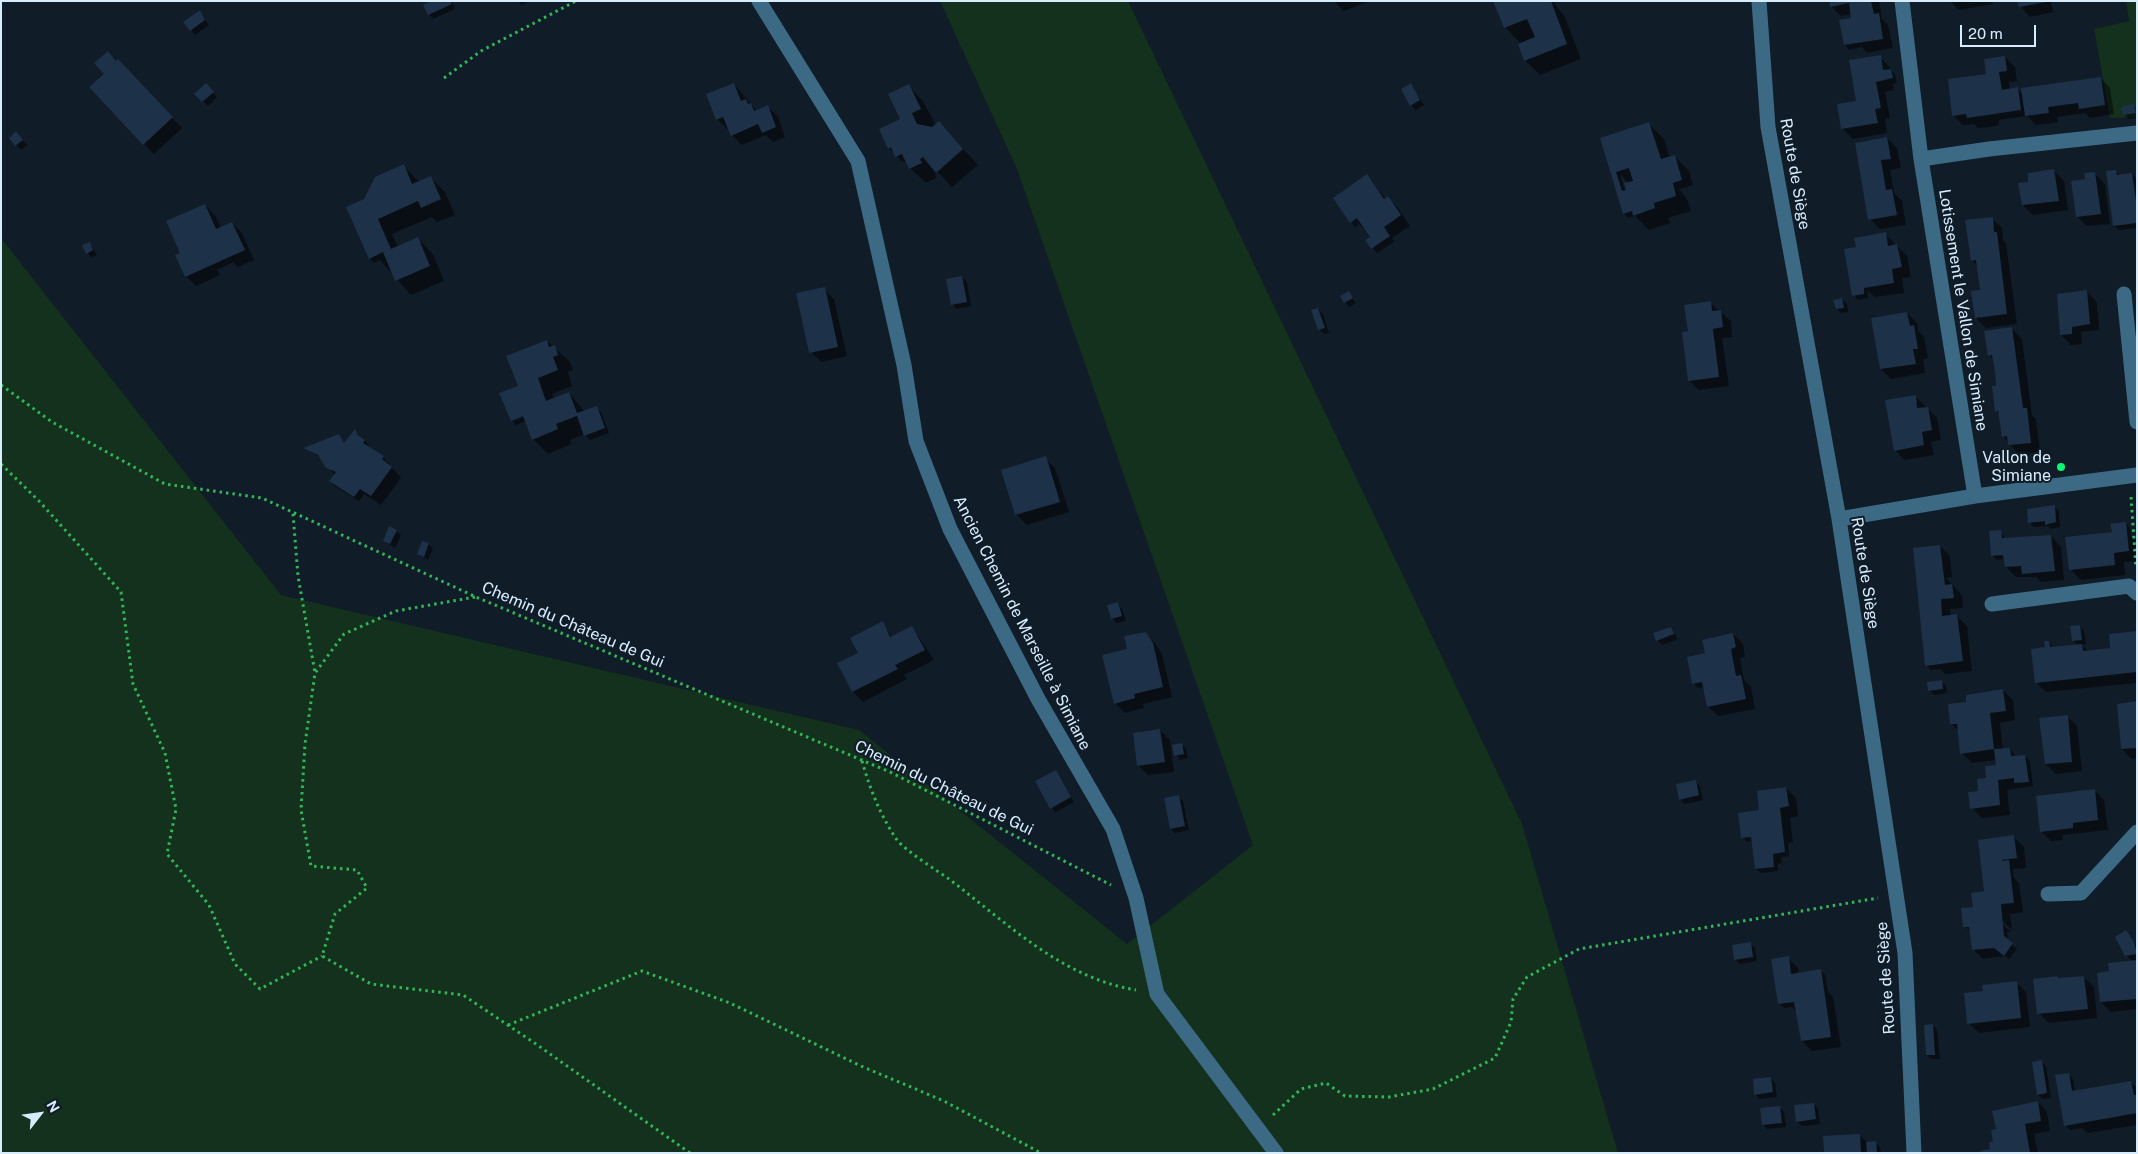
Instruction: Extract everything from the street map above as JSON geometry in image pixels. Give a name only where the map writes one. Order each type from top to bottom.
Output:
[{"type":"street","name":"Ancien Chemin de Marseille à Simiane","points":[[759,1],[858,161],[904,365],[916,442],[950,528],[1038,699],[1112,829],[1136,898],[1157,994],[1276,1153]]},
{"type":"street","name":"Route de Siège","points":[[1759,1],[1768,127],[1839,519],[1905,953],[1914,1153]]},
{"type":"street","name":"Lotissement le Vallon de Simiane","points":[[1902,1],[1921,159],[1974,496]]},
{"type":"street","points":[[1921,159],[1989,149],[2137,133]]},
{"type":"street","points":[[2124,294],[2133,344],[2137,422]]},
{"type":"street","points":[[1839,519],[1974,496],[2133,476]]},
{"type":"street","points":[[1992,604],[2129,586],[2137,593]]},
{"type":"street","points":[[2048,894],[2081,893],[2137,832]]},
{"type":"path","points":[[444,78],[481,51],[576,1]]},
{"type":"path","name":"Chemin du Château de Gui","points":[[1,385],[52,422],[165,484],[262,498],[476,597],[890,772],[1136,898]]},
{"type":"path","points":[[1,464],[39,501],[121,592],[133,684],[165,753],[176,809],[167,854],[209,905],[235,964],[260,989],[322,956],[335,914],[367,888],[357,870],[311,866],[301,810],[305,744],[315,674],[298,576],[293,513]]},
{"type":"path","points":[[2133,476],[2137,574]]},
{"type":"path","points":[[315,674],[344,634],[396,612],[476,597]]},
{"type":"path","points":[[862,760],[872,795],[898,842],[1040,950],[1076,971],[1117,987],[1157,994]]},
{"type":"path","points":[[1258,1130],[1301,1088],[1326,1083],[1345,1096],[1389,1097],[1433,1089],[1495,1058],[1511,1022],[1513,999],[1527,978],[1579,950],[1896,895]]},
{"type":"path","points":[[322,956],[371,984],[463,995],[690,1153]]},
{"type":"path","points":[[507,1025],[642,971],[730,1003],[861,1066],[944,1101],[1041,1153]]},
{"type":"green space","points":[[940,1],[1128,1],[1522,824],[1618,1153],[1,1153],[1,238],[281,595],[859,730],[1127,944],[1253,845],[1017,169]]},
{"type":"green space","points":[[2126,1],[2137,1],[2137,117],[2110,118],[2094,29],[2129,21]]},
{"type":"building","points":[[431,1],[450,1],[452,4],[428,15],[423,5]]},
{"type":"building","points":[[1493,1],[1551,1],[1567,44],[1524,61],[1518,44],[1535,37],[1527,19],[1504,28]]},
{"type":"building","points":[[1829,1],[1871,1],[1874,14],[1879,13],[1883,39],[1844,45],[1839,20],[1851,18],[1849,3],[1830,7]]},
{"type":"building","points":[[2017,1],[2045,1],[2046,2],[2019,7]]},
{"type":"building","points":[[200,10],[205,20],[190,31],[183,22]]},
{"type":"building","points":[[108,51],[116,61],[118,59],[173,117],[143,145],[89,87],[104,74],[94,63]]},
{"type":"building","points":[[1881,55],[1883,70],[1891,69],[1893,78],[1876,82],[1881,108],[1875,109],[1878,123],[1841,129],[1837,104],[1856,101],[1849,60]]},
{"type":"building","points":[[2005,56],[2007,71],[1999,72],[2002,90],[2018,87],[2021,110],[1967,118],[1966,114],[1952,116],[1948,79],[1986,74],[1984,59]]},
{"type":"building","points":[[2101,77],[2105,105],[2079,109],[2078,103],[2048,107],[2049,113],[2025,116],[2021,88]]},
{"type":"building","points":[[206,83],[214,92],[202,102],[194,94]]},
{"type":"building","points":[[734,83],[741,101],[746,99],[748,104],[751,103],[754,111],[768,105],[776,127],[762,133],[758,124],[731,136],[723,117],[716,120],[706,94]]},
{"type":"building","points":[[1411,83],[1420,100],[1410,106],[1401,89]]},
{"type":"building","points":[[909,84],[921,109],[912,113],[917,124],[932,127],[939,121],[963,149],[936,173],[923,157],[920,159],[922,163],[909,169],[902,154],[895,157],[891,147],[888,149],[879,129],[900,119],[888,94]]},
{"type":"building","points":[[2134,104],[2136,113],[2123,115],[2121,107]]},
{"type":"building","points":[[1649,122],[1661,159],[1675,155],[1682,180],[1673,183],[1676,196],[1654,203],[1655,208],[1633,216],[1632,211],[1623,214],[1600,138]],"holes":[[[1629,168],[1633,181],[1624,183],[1626,190],[1622,191],[1616,172]]]},
{"type":"building","points":[[16,131],[23,140],[15,146],[9,138]]},
{"type":"building","points":[[1887,137],[1891,159],[1881,160],[1886,190],[1892,189],[1897,215],[1868,220],[1855,143]]},
{"type":"building","points":[[404,164],[412,184],[431,176],[441,199],[421,208],[418,201],[378,219],[391,249],[418,237],[430,266],[395,281],[383,252],[369,259],[346,207],[364,199],[375,177]]},
{"type":"building","points":[[2054,169],[2059,201],[2022,205],[2018,183],[2028,182],[2028,173]]},
{"type":"building","points":[[2116,170],[2117,175],[2132,173],[2137,207],[2137,223],[2113,226],[2106,171]]},
{"type":"building","points":[[2095,172],[2101,214],[2076,217],[2071,181],[2085,179],[2084,173]]},
{"type":"building","points":[[1367,174],[1384,199],[1388,196],[1401,215],[1384,227],[1390,236],[1371,249],[1365,240],[1370,237],[1357,218],[1350,223],[1333,198]]},
{"type":"building","points":[[205,204],[216,229],[232,222],[245,250],[185,277],[175,255],[180,253],[166,221]]},
{"type":"building","points":[[1993,217],[1994,232],[1997,232],[2007,314],[1975,318],[1971,291],[1980,290],[1976,260],[1971,261],[1965,220]]},
{"type":"building","points":[[1886,232],[1888,246],[1897,244],[1902,267],[1892,269],[1894,283],[1864,288],[1864,294],[1852,296],[1844,249],[1856,247],[1854,238]]},
{"type":"building","points":[[90,242],[93,250],[86,254],[82,245]]},
{"type":"building","points":[[962,276],[967,302],[951,305],[946,279]]},
{"type":"building","points":[[825,287],[838,347],[809,353],[796,293]]},
{"type":"building","points":[[2087,290],[2090,324],[2072,327],[2072,334],[2060,335],[2057,294]]},
{"type":"building","points":[[1349,291],[1353,298],[1344,303],[1340,296]]},
{"type":"building","points":[[1842,298],[1844,308],[1836,309],[1833,300]]},
{"type":"building","points":[[1711,301],[1712,311],[1721,310],[1723,327],[1713,329],[1719,377],[1688,381],[1682,332],[1688,331],[1684,305]]},
{"type":"building","points":[[1318,308],[1325,328],[1318,330],[1311,310]]},
{"type":"building","points":[[1907,312],[1910,326],[1914,325],[1918,349],[1913,349],[1916,364],[1880,369],[1871,318]]},
{"type":"building","points":[[2012,327],[2023,408],[2027,408],[2031,443],[2008,445],[2007,436],[2002,437],[1998,411],[1995,412],[1992,386],[1996,386],[1995,371],[1992,355],[1988,356],[1984,331]]},
{"type":"building","points":[[547,340],[549,347],[555,345],[558,355],[553,357],[558,370],[538,378],[546,401],[569,392],[577,413],[597,406],[605,428],[584,436],[577,416],[556,424],[558,429],[532,440],[523,416],[511,421],[499,393],[518,386],[506,356]]},
{"type":"building","points":[[1916,395],[1917,408],[1928,407],[1932,430],[1922,432],[1924,445],[1894,451],[1885,400]]},
{"type":"building","points":[[355,429],[358,435],[365,440],[363,443],[384,456],[382,459],[392,467],[371,496],[360,489],[354,497],[329,481],[336,472],[326,468],[318,455],[303,448],[339,434],[344,443]]},
{"type":"building","points":[[1046,456],[1060,502],[1015,515],[1001,470]]},
{"type":"building","points":[[2055,505],[2056,522],[2045,525],[2045,521],[2028,523],[2027,509]]},
{"type":"building","points":[[2126,522],[2129,551],[2114,553],[2115,565],[2069,570],[2065,537],[2112,532],[2110,524]]},
{"type":"building","points":[[389,526],[397,530],[390,544],[383,541]]},
{"type":"building","points":[[2001,530],[2002,538],[2051,535],[2055,571],[2022,574],[2021,566],[2005,567],[2003,555],[1991,556],[1989,531]]},
{"type":"building","points":[[422,541],[429,543],[424,557],[417,554]]},
{"type":"building","points":[[1940,545],[1945,585],[1952,584],[1954,598],[1941,599],[1942,616],[1957,614],[1963,661],[1925,666],[1913,548]]},
{"type":"building","points":[[1118,602],[1122,616],[1111,619],[1107,605]]},
{"type":"building","points":[[883,621],[890,637],[912,626],[925,650],[895,665],[898,669],[852,692],[837,663],[858,653],[850,638]]},
{"type":"building","points":[[2080,625],[2082,640],[2072,641],[2070,626]]},
{"type":"building","points":[[1671,627],[1674,634],[1656,641],[1653,633]]},
{"type":"building","points":[[2137,631],[2137,672],[2035,683],[2031,649],[2045,647],[2044,641],[2049,641],[2050,647],[2082,644],[2083,651],[2110,648],[2109,634]]},
{"type":"building","points":[[1146,632],[1153,643],[1163,687],[1134,694],[1135,698],[1114,704],[1102,655],[1127,649],[1124,636]]},
{"type":"building","points":[[1733,633],[1736,647],[1731,649],[1736,676],[1741,675],[1746,699],[1707,707],[1702,682],[1692,684],[1687,657],[1705,653],[1702,640]]},
{"type":"building","points":[[1942,680],[1943,689],[1928,691],[1927,682]]},
{"type":"building","points":[[2003,689],[2006,711],[1990,713],[1994,749],[1960,754],[1957,724],[1950,724],[1948,704],[1966,702],[1966,695]]},
{"type":"building","points":[[2137,701],[2137,748],[2121,749],[2117,704]]},
{"type":"building","points":[[2068,715],[2072,762],[2045,764],[2039,718]]},
{"type":"building","points":[[1160,729],[1165,762],[1137,766],[1133,733]]},
{"type":"building","points":[[1182,743],[1184,754],[1174,756],[1172,745]]},
{"type":"building","points":[[2010,748],[2011,756],[2025,755],[2029,782],[2014,783],[2014,778],[1998,780],[2000,805],[1970,809],[1968,792],[1978,791],[1977,779],[1986,778],[1985,766],[1996,765],[1994,749]]},
{"type":"building","points":[[1056,770],[1071,797],[1050,809],[1035,781]]},
{"type":"building","points":[[1696,780],[1699,795],[1679,800],[1676,784]]},
{"type":"building","points":[[1786,787],[1789,806],[1780,808],[1785,852],[1773,854],[1774,867],[1755,869],[1751,837],[1741,838],[1738,813],[1759,810],[1757,791]]},
{"type":"building","points":[[2095,789],[2098,820],[2073,823],[2073,828],[2040,832],[2036,796]]},
{"type":"building","points":[[1179,795],[1185,826],[1170,829],[1164,798]]},
{"type":"building","points":[[2014,835],[2017,858],[2002,861],[2009,860],[2014,903],[2001,904],[2004,936],[2013,943],[2004,956],[1994,948],[1972,950],[1969,927],[1963,927],[1961,908],[1973,907],[1971,893],[1984,891],[1978,840]]},
{"type":"building","points":[[2126,930],[2134,942],[2137,954],[2125,956],[2115,937]]},
{"type":"building","points":[[1751,942],[1753,957],[1734,960],[1732,945]]},
{"type":"building","points":[[1789,956],[1791,974],[1821,969],[1831,1037],[1801,1041],[1794,1002],[1778,1004],[1771,959]]},
{"type":"building","points":[[2137,960],[2137,999],[2100,1002],[2097,973],[2109,971],[2108,963]]},
{"type":"building","points":[[2057,976],[2058,978],[2084,976],[2088,1009],[2037,1014],[2033,979]]},
{"type":"building","points":[[2017,981],[2021,1018],[1967,1024],[1964,993],[1983,991],[1982,985]]},
{"type":"building","points":[[1933,1024],[1935,1055],[1926,1055],[1924,1025]]},
{"type":"building","points":[[2042,1060],[2047,1093],[2037,1095],[2032,1062]]},
{"type":"building","points":[[2069,1073],[2072,1091],[2131,1081],[2134,1095],[2137,1095],[2137,1113],[2064,1126],[2055,1075]]},
{"type":"building","points":[[1771,1077],[1773,1092],[1754,1095],[1753,1079]]},
{"type":"building","points":[[2038,1101],[2041,1121],[2025,1124],[2030,1153],[1981,1153],[1980,1151],[1990,1149],[1989,1142],[1993,1142],[1991,1130],[1996,1129],[1992,1111]]},
{"type":"building","points":[[1814,1103],[1816,1119],[1796,1122],[1794,1105]]},
{"type":"building","points":[[1780,1106],[1782,1123],[1762,1125],[1760,1108]]},
{"type":"building","points":[[1860,1134],[1861,1153],[1824,1153],[1823,1136]]},
{"type":"building","points":[[1876,1141],[1877,1153],[1867,1153],[1866,1142]]},
{"type":"place","name":"Vallon de Simiane","points":[[2061,467]]}]
